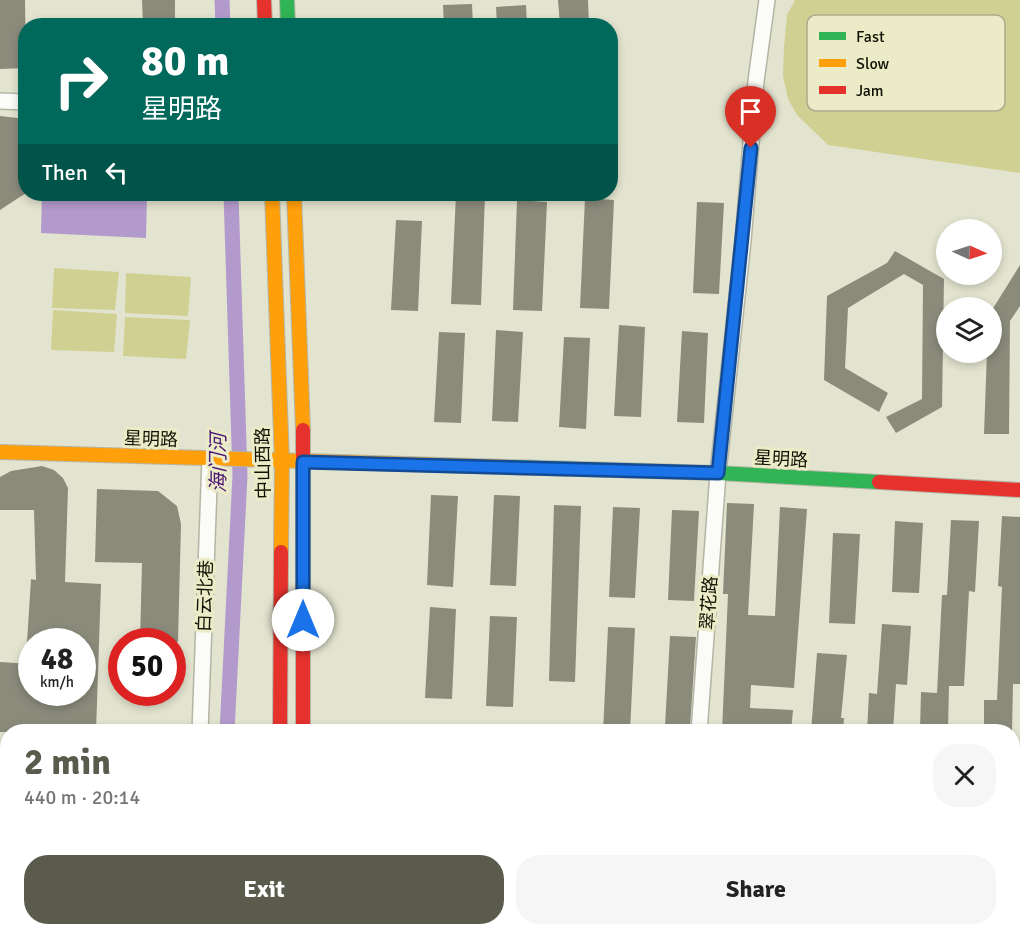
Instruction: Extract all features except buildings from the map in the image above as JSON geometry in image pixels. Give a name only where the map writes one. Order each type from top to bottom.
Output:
[{"type":"main road","points":[[264,0],[265,18]]},
{"type":"main road","points":[[287,0],[288,18]]},
{"type":"main road","name":"中山西路","points":[[272,201],[280,724]]},
{"type":"main road","points":[[294,201],[303,462],[303,724]]},
{"type":"main road","name":"星明路","points":[[0,452],[718,473],[1020,490]]},
{"type":"street","name":"翠花路","points":[[700,724],[718,473],[743,241],[756,81],[767,0]]},
{"type":"street","points":[[0,101],[18,102]]},
{"type":"street","name":"白云北巷","points":[[200,724],[210,459]]},
{"type":"green space","points":[[795,0],[1020,0],[1020,173],[828,145],[797,115],[788,99],[783,76],[787,15]]},
{"type":"green space","points":[[54,268],[119,272],[115,310],[52,308]]},
{"type":"green space","points":[[126,273],[191,277],[188,316],[125,313]]},
{"type":"green space","points":[[53,310],[117,314],[114,352],[51,350]]},
{"type":"green space","points":[[125,317],[190,320],[186,359],[123,356]]},
{"type":"shaded area","points":[[42,201],[147,201],[146,238],[41,233]]},
{"type":"waterway","name":"海门河","points":[[222,0],[223,18]]},
{"type":"waterway","name":"海门河","points":[[227,724],[240,475],[231,201]]},
{"type":"traffic: fast","points":[[287,0],[288,18]]},
{"type":"traffic: fast","points":[[509,467],[718,473],[879,482]]},
{"type":"traffic: slow","points":[[272,201],[282,462],[281,552]]},
{"type":"traffic: slow","points":[[294,201],[303,430]]},
{"type":"traffic: slow","points":[[0,452],[509,467]]},
{"type":"traffic: jam","points":[[264,0],[265,18]]},
{"type":"traffic: jam","points":[[303,430],[303,724]]},
{"type":"traffic: jam","points":[[879,482],[1020,490]]},
{"type":"traffic: jam","points":[[280,724],[281,552]]},
{"type":"route","points":[[303,620],[303,462],[718,473],[751,148]]}]
